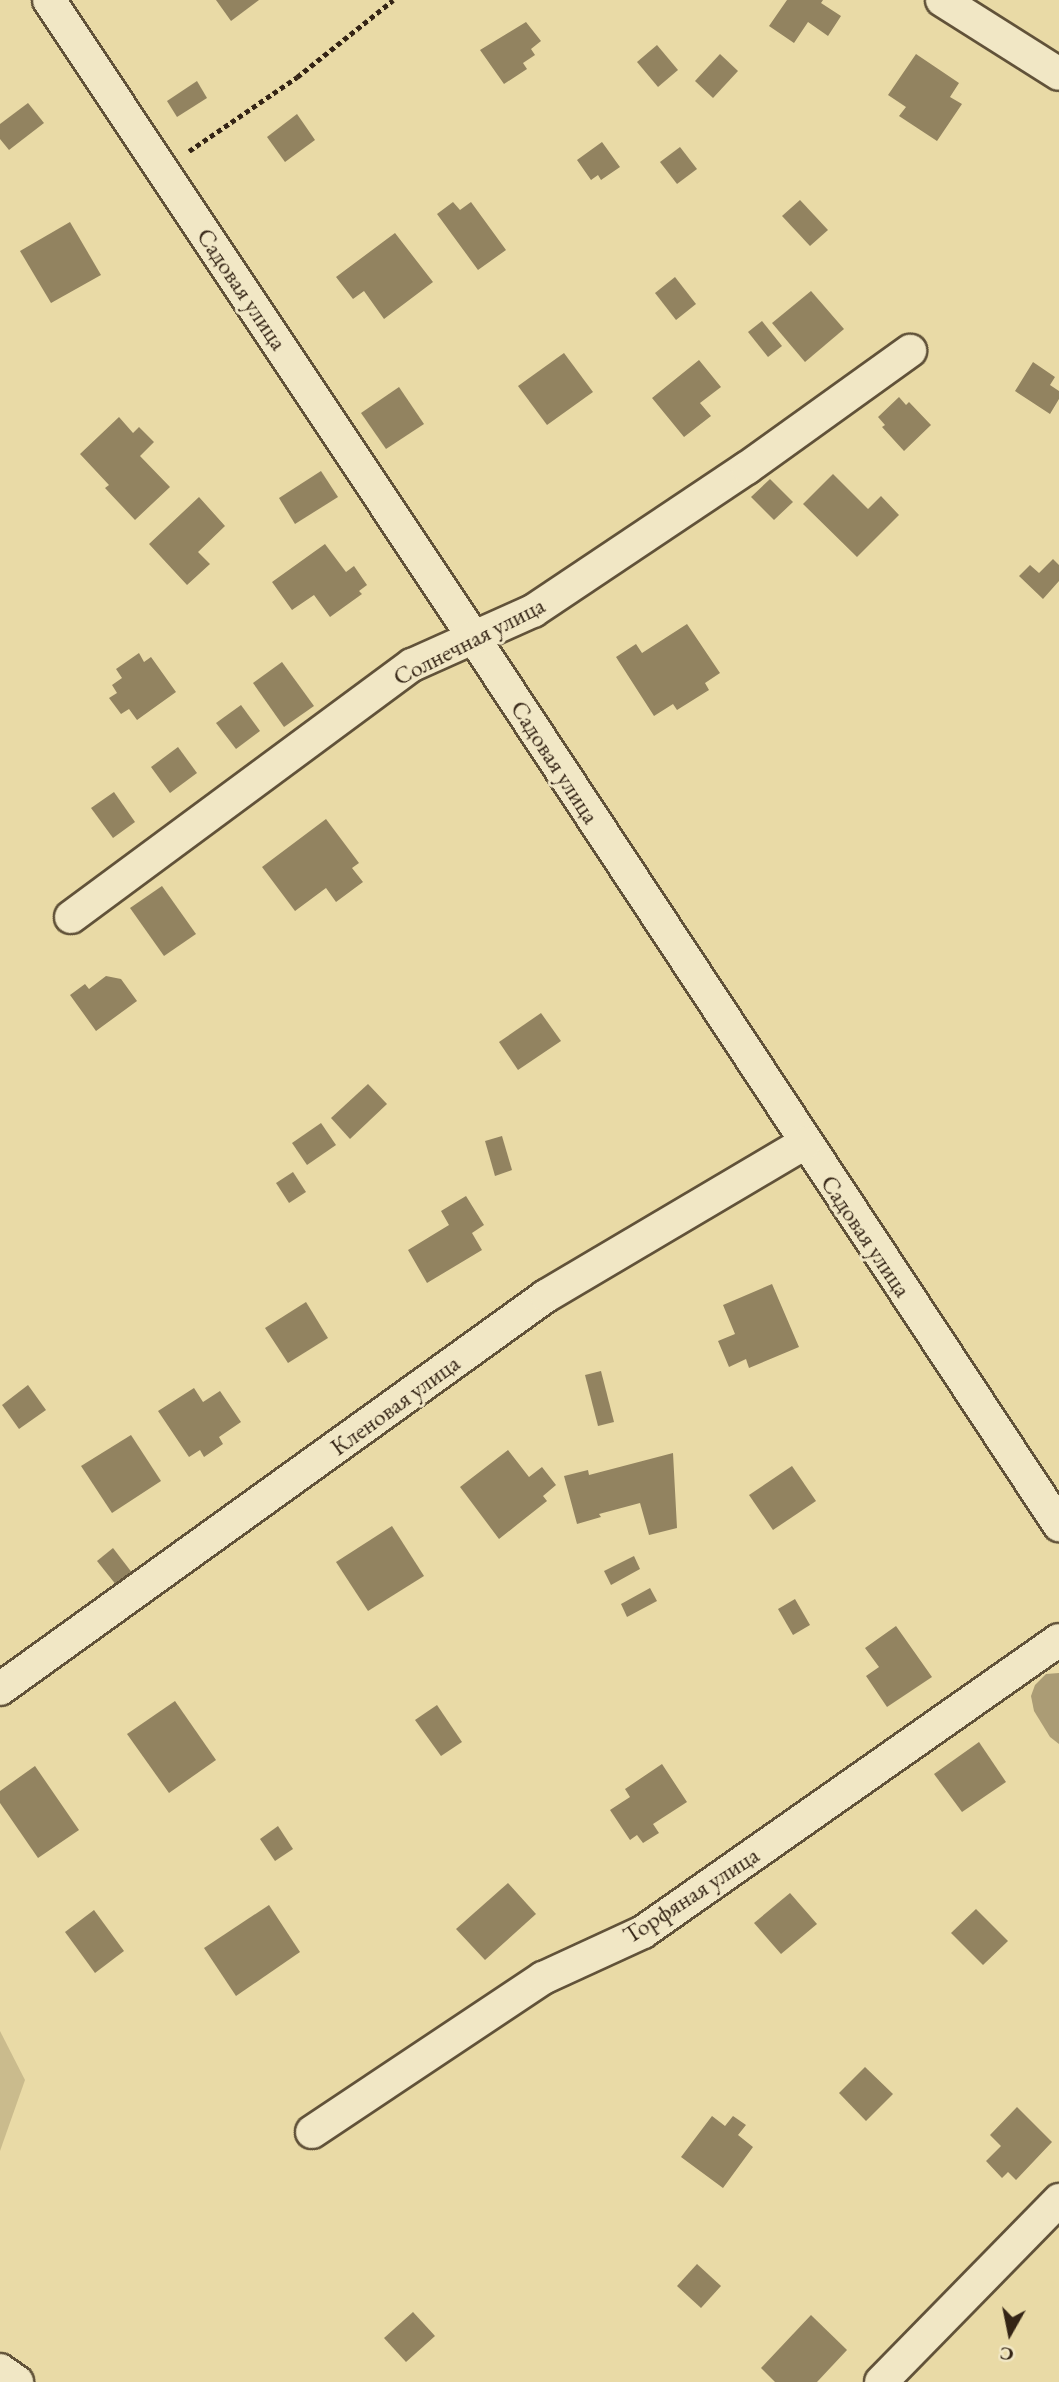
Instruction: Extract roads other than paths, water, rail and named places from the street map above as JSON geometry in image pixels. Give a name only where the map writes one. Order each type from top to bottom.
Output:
[{"type":"street","name":"Садовая улица","points":[[49,0],[1059,1525]]},
{"type":"street","points":[[942,0],[1059,74]]},
{"type":"street","name":"Солнечная улица","points":[[71,917],[412,665],[533,611],[747,468],[910,351]]},
{"type":"street","name":"Кленовая улица","points":[[0,1689],[546,1296],[805,1143]]},
{"type":"street","name":"Торфяная улица","points":[[312,2132],[543,1978],[643,1932],[1059,1640]]},
{"type":"street","points":[[881,2382],[1059,2200]]},
{"type":"street","points":[[0,2370],[17,2382]]}]
